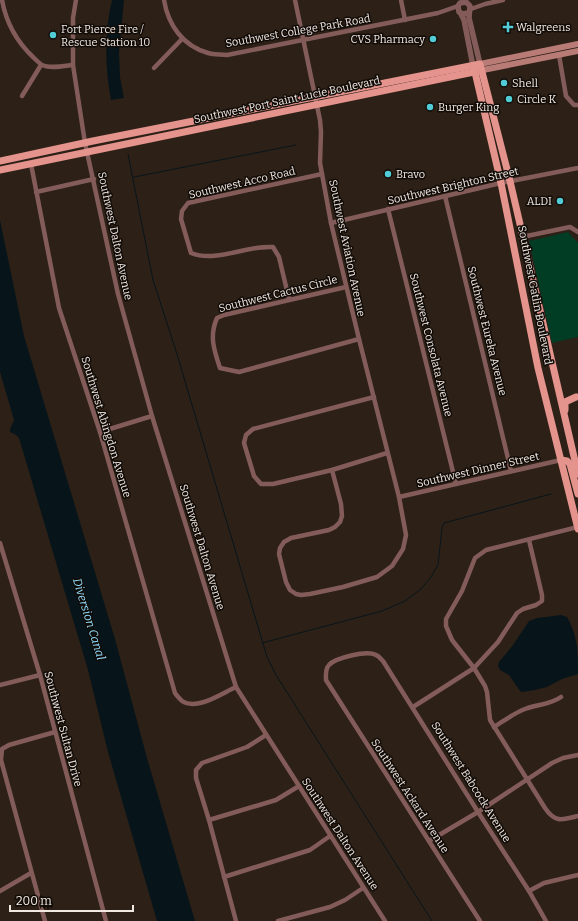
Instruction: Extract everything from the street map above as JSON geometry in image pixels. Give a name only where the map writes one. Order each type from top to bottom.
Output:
[{"type":"main road","name":"Southwest Port Saint Lucie Boulevard","points":[[0,170],[318,105],[578,44]]},
{"type":"main road","name":"Southwest Port Saint Lucie Boulevard","points":[[0,161],[316,97],[578,51]]},
{"type":"main road","name":"Southwest Gatlin Boulevard","points":[[478,68],[510,181],[571,443],[576,456],[578,474]]},
{"type":"main road","name":"Southwest Gatlin Boulevard","points":[[478,68],[538,368],[578,528]]},
{"type":"main road","points":[[560,395],[564,397],[576,397],[564,403],[571,433],[571,443]]},
{"type":"main road","points":[[549,414],[554,421],[562,450],[566,454],[576,456]]},
{"type":"main road","points":[[561,460],[567,461],[570,464],[578,494]]},
{"type":"street","points":[[2,0],[5,16],[13,33],[27,51],[41,64],[55,67],[73,65]]},
{"type":"street","name":"Southwest Dalton Avenue","points":[[76,0],[73,18],[73,65],[85,143],[88,151],[118,294],[152,416],[236,687],[363,888],[386,921]]},
{"type":"street","name":"Southwest College Park Road","points":[[164,0],[166,10],[172,24],[182,39],[209,53],[227,55],[405,20],[464,6],[485,4],[503,0]]},
{"type":"street","name":"Southwest Aviation Avenue","points":[[295,0],[318,105],[321,132],[320,163],[332,223],[358,339],[399,497],[406,535],[403,549],[392,566],[377,577],[343,587],[301,595],[293,593],[286,582],[279,554],[280,548],[284,542],[291,538],[329,530],[340,522],[342,516],[341,504],[332,470]]},
{"type":"street","points":[[400,0],[405,20]]},
{"type":"street","points":[[464,6],[464,20],[478,68]]},
{"type":"street","points":[[154,68],[182,39]]},
{"type":"street","points":[[559,55],[566,96],[574,105],[578,106]]},
{"type":"street","points":[[22,96],[41,64]]},
{"type":"street","name":"Southwest Abingdon Avenue","points":[[31,164],[59,308],[100,432],[175,694],[183,701],[192,704],[204,702],[236,687]]},
{"type":"street","name":"Southwest Brighton Street","points":[[332,223],[501,183],[578,168]]},
{"type":"street","name":"Southwest Acco Road","points":[[289,299],[279,257],[273,247],[262,246],[215,256],[200,256],[191,253],[181,219],[182,211],[188,203],[322,174]]},
{"type":"street","points":[[36,192],[94,179]]},
{"type":"street","name":"Southwest Eureka Avenue","points":[[445,196],[511,471]]},
{"type":"street","name":"Southwest Consolata Avenue","points":[[388,209],[456,484]]},
{"type":"street","points":[[522,237],[570,227],[578,232]]},
{"type":"street","name":"Southwest Cactus Circle","points":[[346,286],[224,315],[217,318],[212,328],[214,350],[220,368],[239,372],[358,339]]},
{"type":"street","points":[[374,397],[253,429],[246,435],[244,443],[254,476],[261,484],[273,484],[332,470],[387,453]]},
{"type":"street","points":[[100,432],[152,416]]},
{"type":"street","name":"Southwest Dinner Street","points":[[399,497],[561,460]]},
{"type":"street","points":[[578,528],[486,550],[475,558],[462,591],[446,619],[446,626],[452,640],[474,668],[485,686],[489,715],[494,727],[544,808],[552,817],[560,820],[578,816]]},
{"type":"street","points":[[413,707],[474,668],[498,642],[520,610],[536,605],[542,601],[542,595],[529,540]]},
{"type":"street","name":"Southwest Sultan Drive","points":[[0,543],[40,675],[106,921]]},
{"type":"street","name":"Southwest Ackard Avenue","points":[[377,655],[368,653],[334,661],[326,670],[326,680],[480,921]]},
{"type":"street","name":"Southwest Babcock Avenue","points":[[377,655],[383,661],[413,707],[529,891],[546,921]]},
{"type":"street","points":[[0,685],[40,675]]},
{"type":"street","points":[[494,727],[526,708],[554,702],[561,697]]},
{"type":"street","points":[[45,921],[2,764],[2,749],[55,732]]},
{"type":"street","points":[[236,921],[209,820],[196,778],[196,770],[202,763],[247,747],[266,735]]},
{"type":"street","points":[[429,841],[478,812],[552,763],[563,758],[578,755]]},
{"type":"street","points":[[209,820],[276,800],[298,786]]},
{"type":"street","points":[[224,877],[310,850],[330,836]]},
{"type":"street","points":[[0,891],[31,873]]},
{"type":"street","points":[[529,891],[544,883],[578,875]]},
{"type":"street","points":[[278,921],[330,907],[345,900],[363,888]]},
{"type":"green space","points":[[568,232],[578,243],[578,337],[552,343],[529,241]]},
{"type":"water","points":[[112,0],[124,0],[119,53],[120,77],[124,98],[111,100],[106,50],[109,12]]},
{"type":"water","name":"Diversion Canal","points":[[0,220],[24,336],[115,639],[147,758],[195,921],[157,921],[108,752],[88,670],[19,438],[10,432],[14,420],[0,372]]},
{"type":"water","points":[[561,615],[567,617],[571,624],[577,651],[578,674],[562,679],[547,687],[522,692],[520,691],[509,675],[500,670],[498,666],[499,662],[513,645],[529,621],[537,618]]},
{"type":"waterway","points":[[134,177],[296,145]]},
{"type":"waterway","points":[[128,154],[153,280],[176,351],[267,657],[276,675],[432,921]]},
{"type":"waterway","points":[[262,643],[382,611],[405,601],[421,589],[431,577],[438,565],[442,528],[444,523],[551,494]]},
{"type":"place","name":"Walgreens","points":[[508,27]]},
{"type":"place","name":"Fort Pierce Fire / Rescue Station 10","points":[[53,35]]},
{"type":"place","name":"CVS Pharmacy","points":[[433,39]]},
{"type":"place","name":"Shell","points":[[504,83]]},
{"type":"place","name":"Circle K","points":[[509,99]]},
{"type":"place","name":"Burger King","points":[[430,107]]},
{"type":"place","name":"Bravo","points":[[388,174]]},
{"type":"place","name":"ALDI","points":[[560,201]]}]
